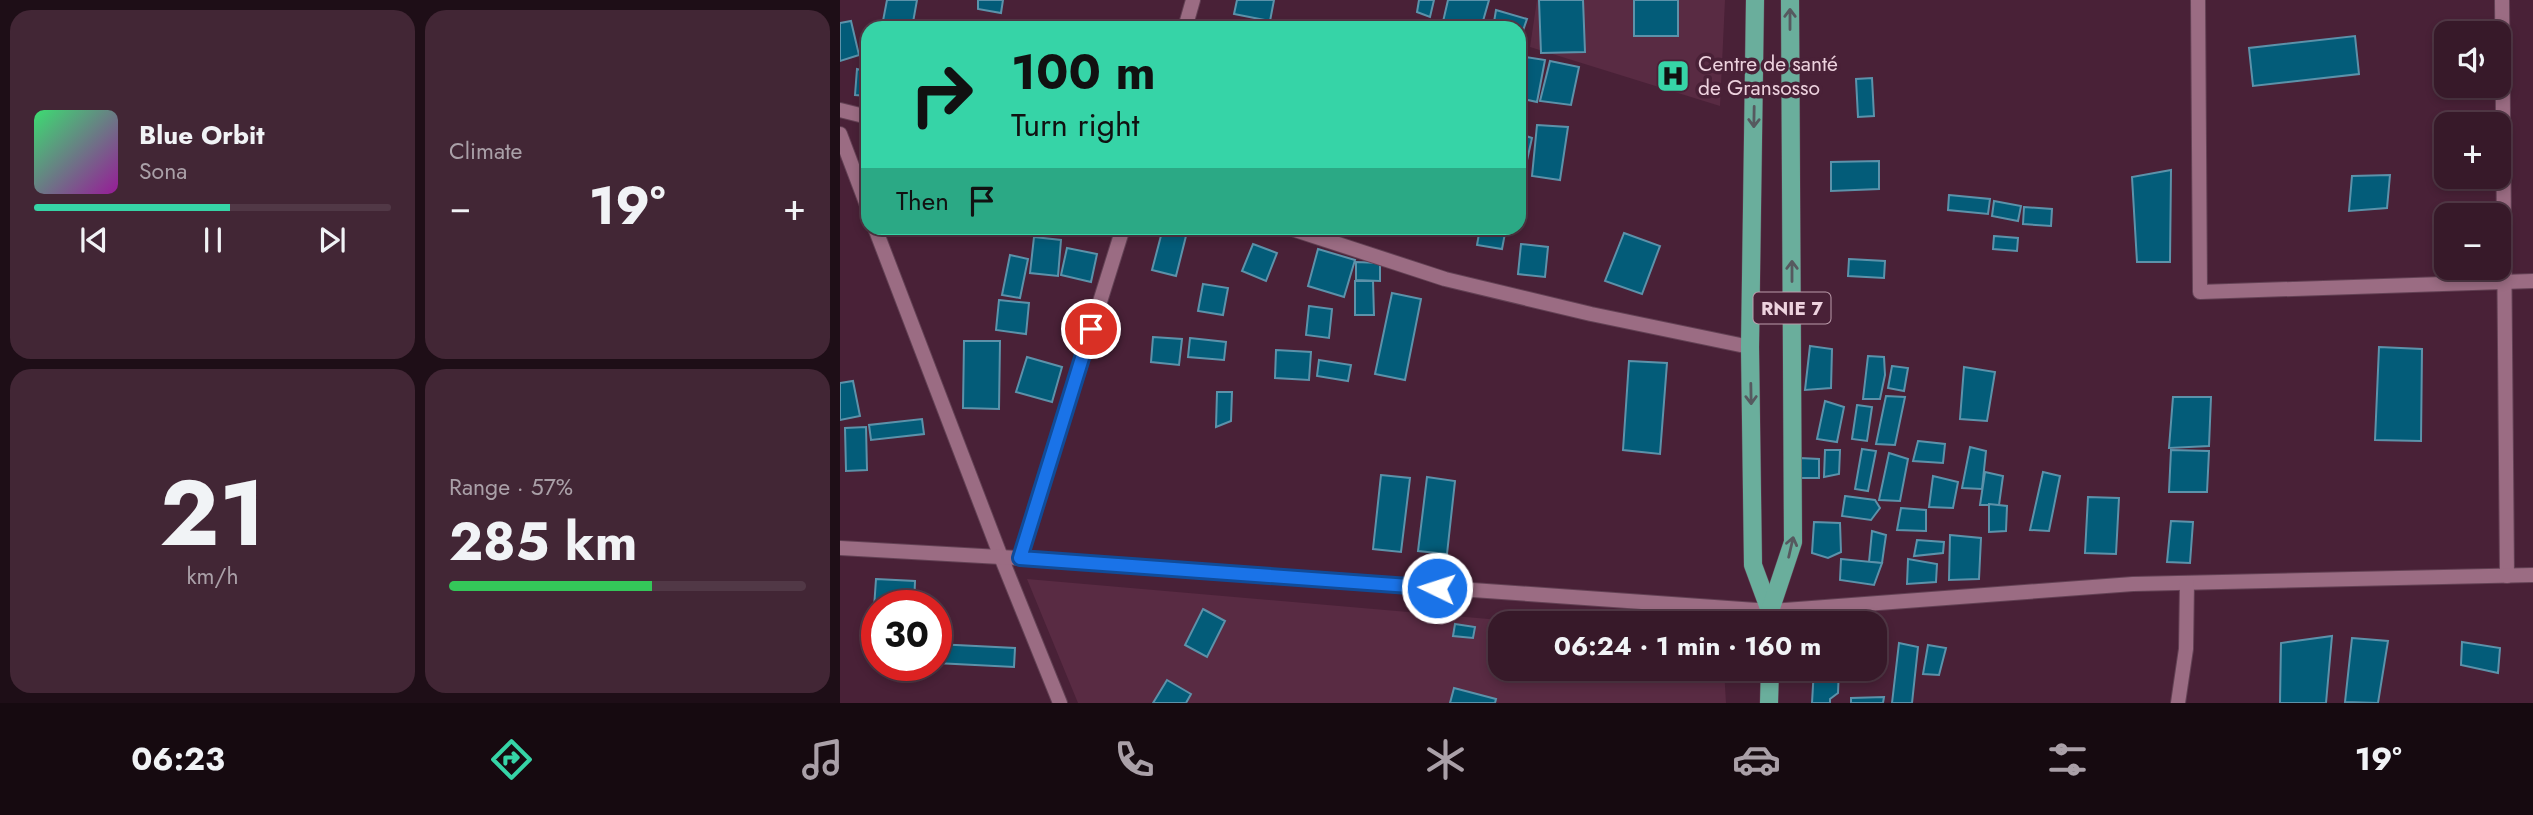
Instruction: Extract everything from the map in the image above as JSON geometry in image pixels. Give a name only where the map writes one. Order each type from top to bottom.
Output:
[{"type":"main road","name":"RNIE 7","points":[[1755,0],[1751,347],[1753,565],[1768,611]]},
{"type":"main road","name":"RNIE 7","points":[[1772,611],[1793,542],[1790,0]]},
{"type":"main road","points":[[1769,703],[1770,681]]},
{"type":"street","points":[[1187,21],[1193,0]]},
{"type":"street","points":[[2198,0],[2200,292],[2533,281]]},
{"type":"street","points":[[2502,0],[2507,576]]},
{"type":"street","points":[[840,110],[861,115]]},
{"type":"street","points":[[840,134],[861,190]]},
{"type":"street","points":[[878,235],[1000,557],[1060,703]]},
{"type":"street","points":[[1020,558],[1121,235]]},
{"type":"street","points":[[1310,235],[1445,279],[1591,314],[1751,347]]},
{"type":"street","points":[[840,548],[1020,558],[1694,611]]},
{"type":"street","points":[[1836,611],[2133,584],[2533,575]]},
{"type":"street","points":[[2178,703],[2186,649],[2187,583]]},
{"type":"shaded area","name":"Centre de santé de Gransosso","points":[[1537,0],[1725,0],[1720,106],[1530,47]]},
{"type":"shaded area","points":[[1027,579],[1488,619],[1488,681],[1725,681],[1726,703],[1078,703]]},
{"type":"building","points":[[887,0],[917,0],[913,21],[883,21]]},
{"type":"building","points":[[978,0],[1003,0],[1001,13],[978,9]]},
{"type":"building","points":[[1237,0],[1274,0],[1270,21],[1234,14]]},
{"type":"building","points":[[1419,0],[1434,0],[1430,17],[1417,12]]},
{"type":"building","points":[[1448,0],[1489,0],[1483,21],[1443,21]]},
{"type":"building","points":[[1539,0],[1583,0],[1585,52],[1541,53]]},
{"type":"building","points":[[1634,0],[1678,0],[1678,36],[1634,36]]},
{"type":"building","points":[[1496,10],[1527,19],[1526,22],[1494,21]]},
{"type":"building","points":[[851,21],[859,55],[840,61],[840,23]]},
{"type":"building","points":[[2355,36],[2359,74],[2253,86],[2249,48]]},
{"type":"building","points":[[1526,57],[1545,60],[1537,102],[1526,100]]},
{"type":"building","points":[[1550,61],[1579,67],[1571,105],[1540,101]]},
{"type":"building","points":[[857,69],[861,70],[861,95],[855,95]]},
{"type":"building","points":[[1872,78],[1874,116],[1858,117],[1856,79]]},
{"type":"building","points":[[1537,125],[1568,127],[1560,180],[1532,176]]},
{"type":"building","points":[[1526,136],[1532,138],[1526,165]]},
{"type":"building","points":[[1879,161],[1879,189],[1831,191],[1831,162]]},
{"type":"building","points":[[2171,170],[2170,262],[2137,262],[2132,177]]},
{"type":"building","points":[[2390,175],[2387,208],[2349,211],[2352,176]]},
{"type":"building","points":[[1949,195],[1990,199],[1988,214],[1948,210]]},
{"type":"building","points":[[1994,201],[2021,206],[2018,221],[1992,216]]},
{"type":"building","points":[[2024,207],[2052,209],[2051,226],[2023,224]]},
{"type":"building","points":[[1624,233],[1660,246],[1642,294],[1605,281]]},
{"type":"building","points":[[1161,235],[1186,235],[1176,276],[1152,270]]},
{"type":"building","points":[[1479,235],[1505,235],[1502,249],[1477,245]]},
{"type":"building","points":[[1994,236],[2018,238],[2017,251],[1993,249]]},
{"type":"building","points":[[1034,237],[1061,240],[1058,276],[1030,273]]},
{"type":"building","points":[[1253,244],[1277,253],[1266,281],[1242,271]]},
{"type":"building","points":[[1521,244],[1548,247],[1545,277],[1518,274]]},
{"type":"building","points":[[1067,248],[1097,254],[1091,282],[1061,275]]},
{"type":"building","points":[[1318,249],[1355,260],[1344,297],[1308,286]]},
{"type":"building","points":[[1010,255],[1028,259],[1020,298],[1002,295]]},
{"type":"building","points":[[1849,259],[1885,261],[1884,278],[1848,276]]},
{"type":"building","points":[[1356,262],[1380,263],[1380,281],[1356,280]]},
{"type":"building","points":[[1355,281],[1373,281],[1374,315],[1355,315]]},
{"type":"building","points":[[1203,284],[1228,288],[1223,315],[1198,311]]},
{"type":"building","points":[[1392,293],[1421,299],[1405,380],[1375,374]]},
{"type":"building","points":[[999,300],[1029,303],[1026,334],[996,330]]},
{"type":"building","points":[[1309,306],[1332,309],[1329,338],[1306,335]]},
{"type":"building","points":[[1153,337],[1182,339],[1179,365],[1151,362]]},
{"type":"building","points":[[1190,338],[1226,342],[1224,360],[1188,357]]},
{"type":"building","points":[[964,341],[1000,341],[999,409],[963,408]]},
{"type":"building","points":[[1810,346],[1832,349],[1831,388],[1805,390]]},
{"type":"building","points":[[2379,347],[2422,349],[2421,441],[2375,440]]},
{"type":"building","points":[[1276,350],[1311,352],[1309,380],[1275,378]]},
{"type":"building","points":[[1868,356],[1884,357],[1885,375],[1880,399],[1863,399]]},
{"type":"building","points":[[1027,357],[1062,367],[1052,402],[1016,392]]},
{"type":"building","points":[[1319,360],[1351,365],[1348,381],[1317,376]]},
{"type":"building","points":[[1629,361],[1667,363],[1660,454],[1623,450]]},
{"type":"building","points":[[1892,366],[1908,368],[1904,391],[1888,388]]},
{"type":"building","points":[[1964,367],[1995,372],[1987,421],[1960,419]]},
{"type":"building","points":[[853,381],[860,416],[840,420],[840,383]]},
{"type":"building","points":[[1217,392],[1232,392],[1231,421],[1216,427]]},
{"type":"building","points":[[1886,396],[1905,397],[1895,445],[1876,444]]},
{"type":"building","points":[[2173,397],[2211,397],[2209,446],[2169,448]]},
{"type":"building","points":[[1825,401],[1844,407],[1837,442],[1817,439]]},
{"type":"building","points":[[1857,405],[1872,407],[1867,441],[1852,439]]},
{"type":"building","points":[[922,419],[924,434],[871,440],[869,425]]},
{"type":"building","points":[[866,427],[867,470],[846,471],[845,428]]},
{"type":"building","points":[[1918,441],[1945,444],[1943,463],[1913,461]]},
{"type":"building","points":[[1970,447],[1986,451],[1982,489],[1962,488]]},
{"type":"building","points":[[1862,449],[1876,451],[1868,491],[1855,489]]},
{"type":"building","points":[[1825,450],[1840,450],[1839,474],[1824,477]]},
{"type":"building","points":[[2171,450],[2209,451],[2207,492],[2169,492]]},
{"type":"building","points":[[1889,453],[1908,459],[1900,501],[1879,500]]},
{"type":"building","points":[[1800,458],[1819,459],[1819,478],[1798,478]]},
{"type":"building","points":[[1985,472],[2003,476],[1999,505],[1980,505]]},
{"type":"building","points":[[2043,472],[2060,476],[2049,531],[2030,530]]},
{"type":"building","points":[[1381,475],[1410,478],[1401,552],[1373,549]]},
{"type":"building","points":[[1933,476],[1958,482],[1953,508],[1929,507]]},
{"type":"building","points":[[1427,477],[1455,481],[1447,554],[1418,551]]},
{"type":"building","points":[[1845,496],[1875,500],[1880,508],[1871,520],[1842,516]]},
{"type":"building","points":[[2088,497],[2119,498],[2116,554],[2085,553]]},
{"type":"building","points":[[1989,504],[2007,506],[2006,531],[1989,532]]},
{"type":"building","points":[[1901,508],[1926,510],[1926,531],[1897,530]]},
{"type":"building","points":[[2171,521],[2193,522],[2190,563],[2167,562]]},
{"type":"building","points":[[1814,522],[1840,523],[1841,552],[1828,558],[1812,553]]},
{"type":"building","points":[[1872,531],[1886,535],[1882,563],[1869,562]]},
{"type":"building","points":[[1950,535],[1981,538],[1979,579],[1949,580]]},
{"type":"building","points":[[1917,540],[1944,542],[1943,553],[1914,556]]},
{"type":"building","points":[[1841,559],[1882,563],[1874,585],[1840,580]]},
{"type":"building","points":[[1908,559],[1937,564],[1936,582],[1907,584]]},
{"type":"building","points":[[876,579],[915,581],[915,590],[875,590]]},
{"type":"building","points":[[1203,609],[1225,621],[1207,657],[1185,645]]},
{"type":"building","points":[[1455,624],[1475,627],[1473,638],[1453,636]]},
{"type":"building","points":[[2332,636],[2326,703],[2280,703],[2281,643]]},
{"type":"building","points":[[2352,638],[2388,641],[2378,703],[2345,702]]},
{"type":"building","points":[[2462,642],[2500,648],[2498,673],[2461,665]]},
{"type":"building","points":[[1899,643],[1918,647],[1912,703],[1892,703]]},
{"type":"building","points":[[952,645],[1015,648],[1014,667],[952,664]]},
{"type":"building","points":[[1928,645],[1946,648],[1939,675],[1923,674]]},
{"type":"building","points":[[1167,680],[1191,694],[1186,703],[1153,703]]},
{"type":"building","points":[[1813,681],[1838,681],[1838,693],[1830,699],[1830,703],[1812,703]]},
{"type":"building","points":[[1454,688],[1496,699],[1495,703],[1450,703]]},
{"type":"building","points":[[1884,697],[1883,703],[1851,703],[1851,698]]},
{"type":"place","name":"Centre de santé de Gransosso","points":[[1673,76]]},
{"type":"route","points":[[1091,329],[1020,558],[1437,588]]}]
